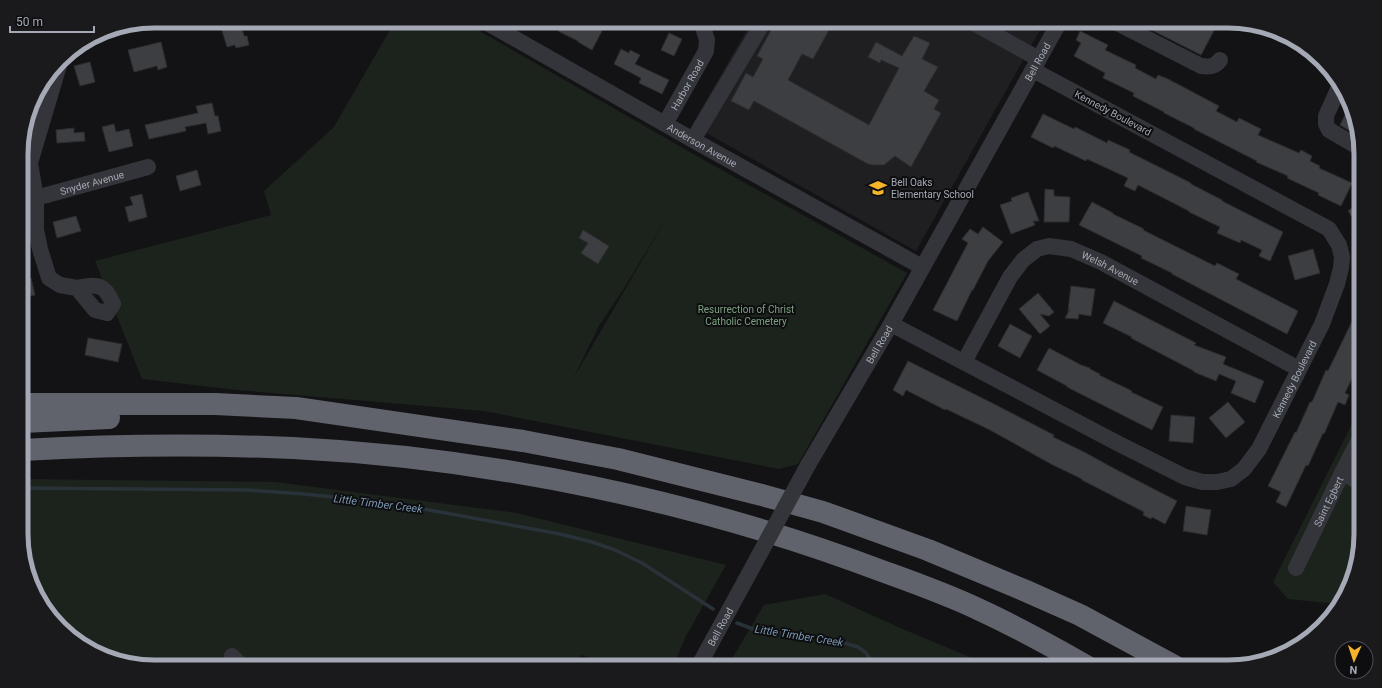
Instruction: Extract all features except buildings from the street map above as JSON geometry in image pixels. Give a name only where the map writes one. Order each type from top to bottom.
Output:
[{"type":"highway","points":[[28,404],[215,404],[296,408],[523,440],[618,459],[823,512],[928,550],[1026,590],[1105,628],[1163,660]]},
{"type":"highway","points":[[28,422],[143,416],[212,415],[412,424]]},
{"type":"highway","points":[[28,450],[91,446],[217,446],[337,451],[450,463],[566,482],[696,512],[850,559],[950,597],[1014,625],[1076,660]]},
{"type":"highway","points":[[28,465],[217,446]]},
{"type":"street","name":"Anderson Avenue","points":[[496,28],[692,140],[922,267]]},
{"type":"street","name":"Harbor Road","points":[[665,124],[706,51],[707,40],[703,28]]},
{"type":"street","points":[[692,140],[760,28]]},
{"type":"street","name":"Kennedy Boulevard","points":[[890,324],[1121,446],[1185,477],[1202,482],[1217,482],[1231,479],[1244,469],[1259,449],[1322,324],[1338,284],[1342,257],[1338,245],[1329,229],[1036,64],[981,28]]},
{"type":"street","name":"Bell Road","points":[[702,660],[808,465],[890,324],[1056,28]]},
{"type":"street","points":[[1127,28],[1201,66],[1215,66],[1220,60]]},
{"type":"street","points":[[56,74],[30,163],[36,198],[36,230],[49,278],[60,285],[77,288]]},
{"type":"street","points":[[1337,91],[1326,116],[1326,124],[1329,130],[1353,144]]},
{"type":"street","name":"Snyder Avenue","points":[[36,198],[148,167]]},
{"type":"street","name":"Welsh Avenue","points":[[964,362],[1010,277],[1023,260],[1037,249],[1049,246],[1071,249],[1102,262],[1299,369]]},
{"type":"street","name":"Saint Egbert","points":[[1296,568],[1354,450]]},
{"type":"street","points":[[1342,473],[1354,479]]},
{"type":"shaded area","name":"Bell Oaks Elementary School","points":[[748,28],[1041,28],[916,251],[692,125]]},
{"type":"green space","name":"Resurrection of Christ Catholic Cemetery","points":[[391,28],[474,28],[702,159],[907,273],[798,464],[779,469],[484,411],[237,390],[142,379],[95,261],[271,215],[264,191],[334,127]],"holes":[[[666,219],[573,379],[600,324],[623,290]]]},
{"type":"green space","points":[[1354,420],[1354,542],[1352,558],[1341,590],[1333,604],[1288,599],[1273,582]]},
{"type":"green space","points":[[28,479],[275,482],[517,513],[726,565],[686,636],[676,660],[597,660],[581,655],[578,660],[154,660],[122,656],[98,647],[71,629],[49,604],[41,590],[30,558],[29,550]]},
{"type":"green space","points":[[825,594],[977,660],[731,660],[764,605]]},
{"type":"waterway","name":"Little Timber Creek","points":[[28,488],[248,490],[381,502],[429,510],[560,534],[592,542],[615,550],[642,563],[713,609]]},
{"type":"waterway","name":"Little Timber Creek","points":[[737,623],[753,629],[834,639],[858,647],[866,653],[870,660]]},
{"type":"place","name":"Bell Oaks Elementary School","points":[[878,188]]}]
